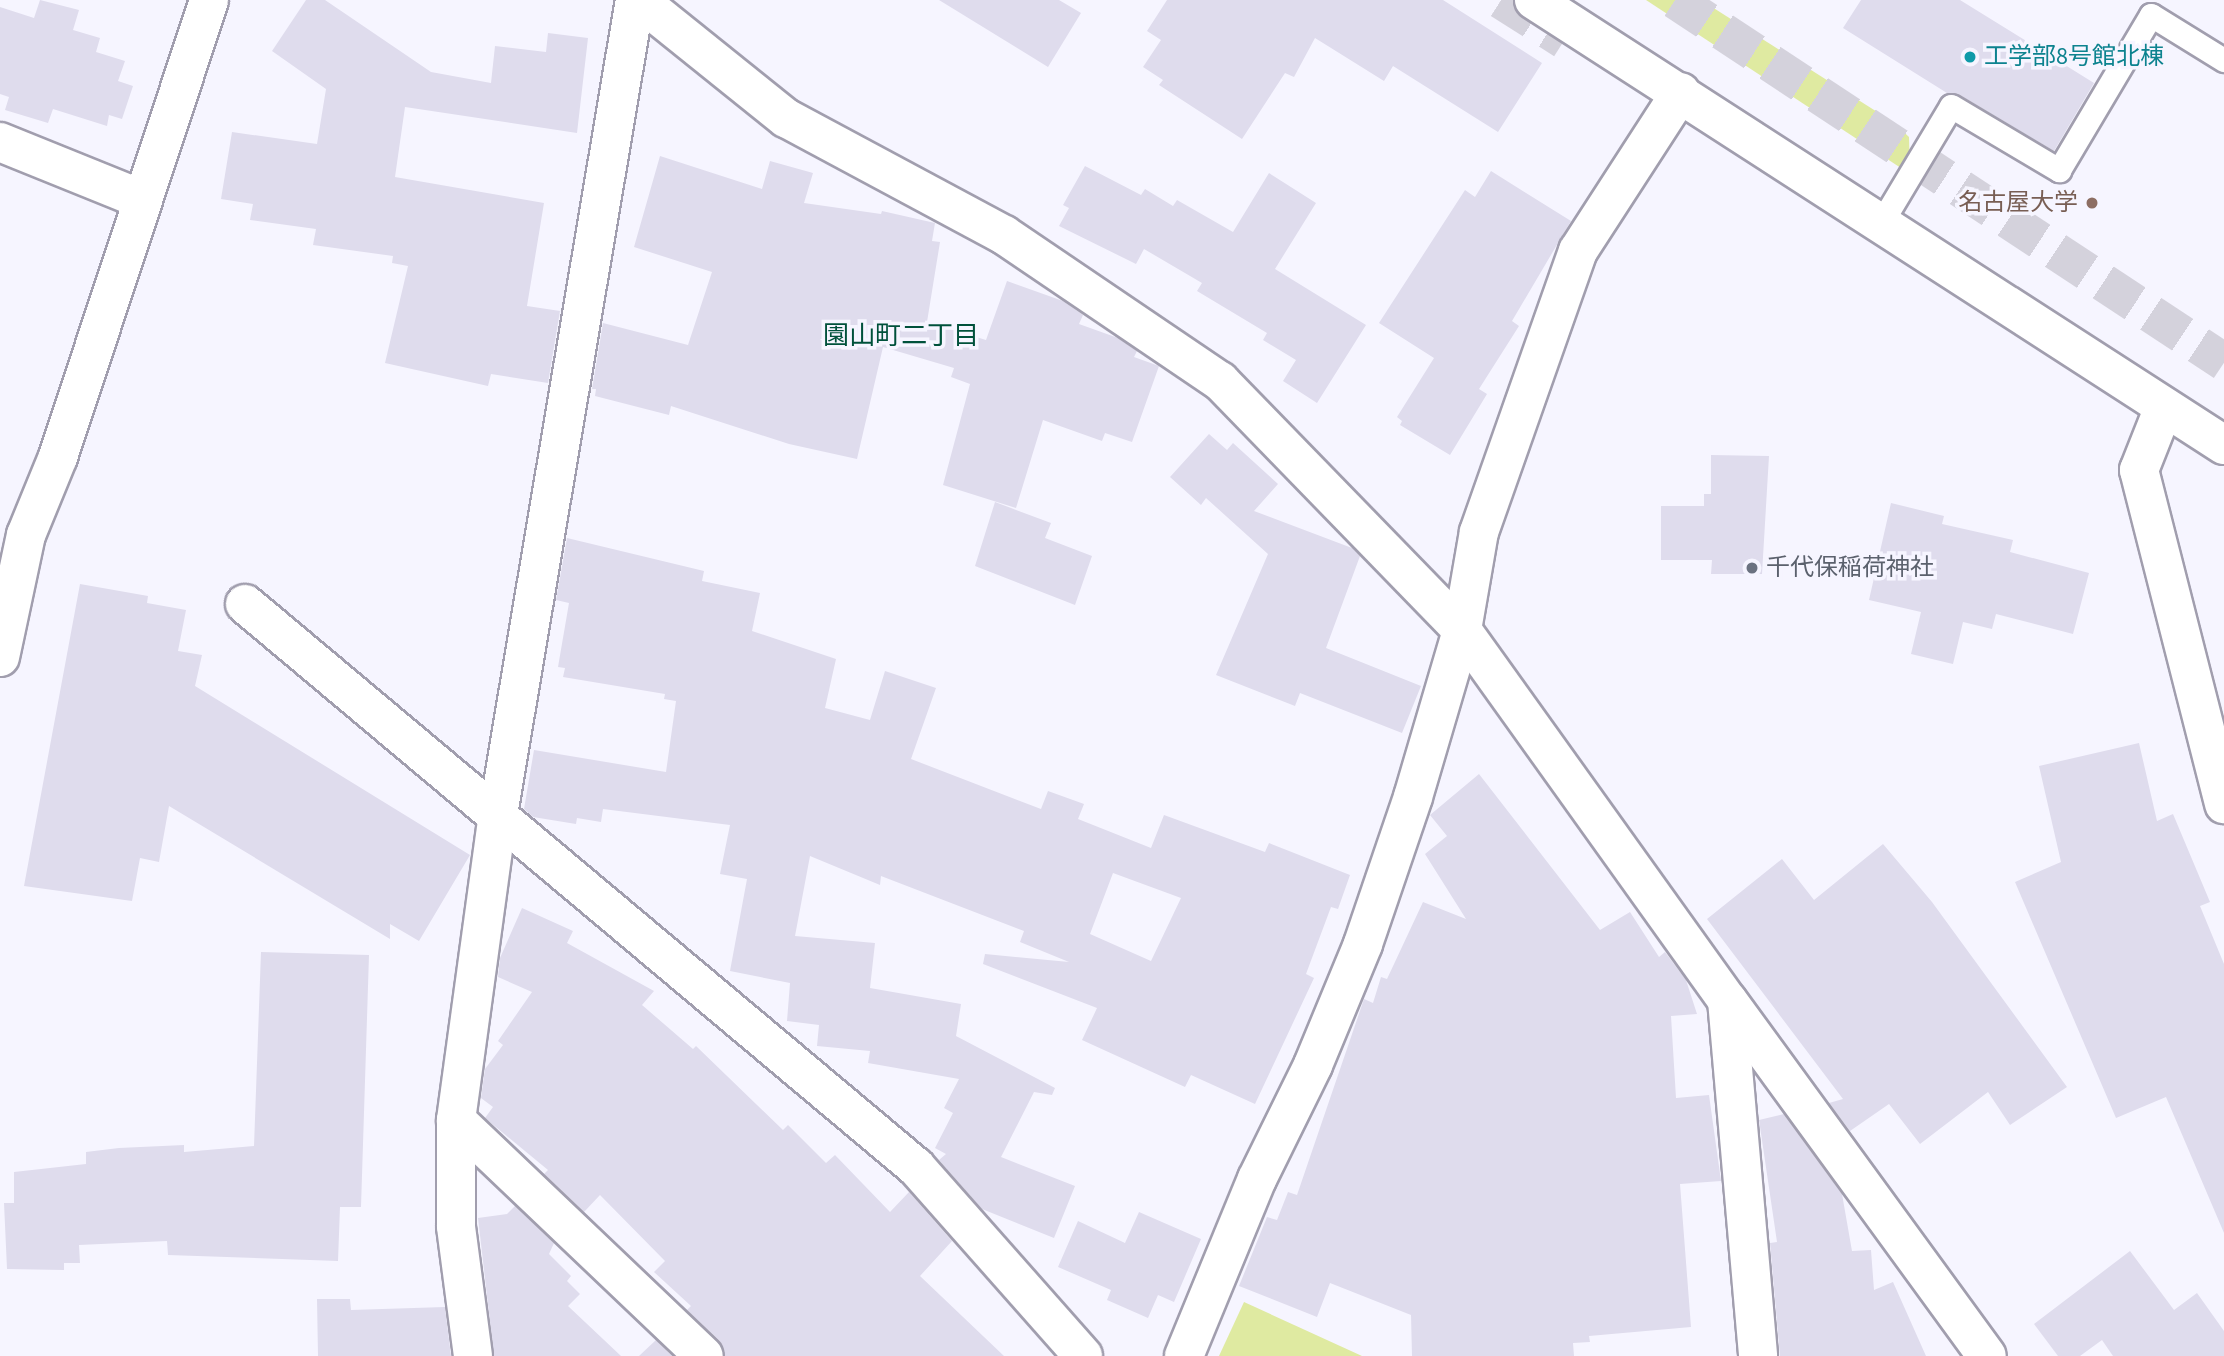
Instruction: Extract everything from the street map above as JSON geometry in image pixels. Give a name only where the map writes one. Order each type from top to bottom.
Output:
[{"type":"street","points":[[0,657],[26,535],[58,457],[141,199],[209,0]]},
{"type":"street","points":[[472,1356],[456,1226],[456,1120],[498,814],[637,0],[786,118],[1004,235],[1220,381],[1462,630],[1987,1356]]},
{"type":"street","points":[[1534,0],[1681,92],[2224,445]]},
{"type":"street","points":[[1184,1356],[1257,1179],[1313,1065],[1363,944],[1413,797],[1462,630],[1479,532],[1578,251],[1681,92]]},
{"type":"street","points":[[0,142],[141,199]]},
{"type":"street","points":[[2164,407],[2139,470],[2224,804]]},
{"type":"street","points":[[246,604],[498,814],[639,939],[916,1167],[1083,1356]]},
{"type":"street","points":[[1727,1000],[1758,1356]]},
{"type":"street","points":[[456,1120],[704,1356]]},
{"type":"lane","points":[[1881,223],[1951,106],[2059,170],[2151,15],[2224,61]]},
{"type":"green space","points":[[1646,0],[1701,0],[1893,122],[1909,137],[1910,174]]},
{"type":"green space","points":[[1244,1302],[1362,1356],[1219,1356]]},
{"type":"building","points":[[40,0],[79,10],[73,30],[100,38],[96,52],[125,61],[118,81],[133,86],[122,119],[109,115],[107,126],[53,109],[48,123],[5,110],[9,97],[0,94],[0,7],[34,18]]},
{"type":"building","points":[[306,0],[325,0],[431,72],[491,83],[495,46],[546,52],[548,33],[588,38],[577,133],[405,107],[395,177],[544,203],[527,306],[560,311],[548,383],[491,374],[488,386],[385,363],[408,266],[392,263],[393,256],[313,245],[316,229],[250,220],[253,204],[221,199],[232,132],[317,144],[326,89],[272,51]]},
{"type":"building","points":[[939,0],[1059,0],[1081,13],[1048,67]]},
{"type":"building","points":[[1167,0],[1443,0],[1542,63],[1498,132],[1393,66],[1384,81],[1315,38],[1294,77],[1285,73],[1242,139],[1159,85],[1163,80],[1143,67],[1161,40],[1147,31]]},
{"type":"building","name":"工学部8号館北棟","points":[[1861,0],[1960,0],[2094,83],[2054,151],[1958,94],[1947,93],[1843,28]]},
{"type":"building","points":[[660,156],[762,189],[770,161],[813,173],[804,203],[881,214],[882,211],[935,223],[932,241],[940,242],[927,322],[986,340],[1007,281],[1063,301],[1083,315],[1079,324],[1118,338],[1137,351],[1134,357],[1159,366],[1132,442],[1105,433],[1102,441],[1043,420],[1016,508],[943,485],[970,384],[951,377],[954,368],[883,347],[857,459],[789,444],[671,406],[669,415],[595,396],[596,389],[592,389],[603,323],[688,345],[712,272],[634,247]]},
{"type":"building","points":[[1085,166],[1141,195],[1145,189],[1173,206],[1177,200],[1233,232],[1269,173],[1316,203],[1275,269],[1366,325],[1317,403],[1283,381],[1296,360],[1263,340],[1267,333],[1197,291],[1202,283],[1144,249],[1136,264],[1059,226],[1069,208],[1063,205]]},
{"type":"building","points":[[1491,171],[1571,221],[1512,321],[1519,326],[1479,389],[1487,394],[1450,455],[1400,425],[1402,421],[1397,417],[1434,358],[1379,323],[1465,190],[1475,197]]},
{"type":"building","points":[[1209,434],[1227,450],[1233,443],[1278,484],[1254,511],[1352,548],[1360,556],[1326,648],[1421,686],[1402,733],[1300,693],[1295,706],[1216,675],[1268,554],[1206,498],[1201,505],[1170,477]]},
{"type":"building","points":[[1711,455],[1769,456],[1762,574],[1711,574],[1712,560],[1661,560],[1661,506],[1704,506],[1704,494],[1711,494]]},
{"type":"building","points":[[995,502],[1051,523],[1045,538],[1092,556],[1075,605],[975,566]]},
{"type":"building","points":[[1891,503],[1944,516],[1942,524],[2013,540],[2010,552],[2089,573],[2073,634],[1996,614],[1992,629],[1963,622],[1953,664],[1911,654],[1921,612],[1869,600]]},
{"type":"building","points":[[567,538],[704,571],[702,581],[760,593],[752,631],[836,659],[825,708],[870,720],[885,671],[936,688],[911,759],[1041,809],[1048,791],[1084,804],[1078,819],[1151,848],[1164,815],[1265,852],[1269,843],[1350,875],[1338,909],[1331,907],[1306,974],[1314,978],[1255,1104],[1191,1075],[1185,1087],[1082,1040],[1097,1008],[983,964],[985,954],[1069,962],[1020,942],[1024,931],[881,876],[880,885],[810,856],[795,936],[875,943],[870,988],[961,1004],[956,1036],[1055,1088],[1052,1095],[1034,1092],[1001,1157],[1075,1186],[1054,1238],[982,1209],[939,1160],[946,1154],[935,1148],[953,1113],[944,1108],[959,1079],[868,1063],[870,1051],[817,1046],[819,1025],[787,1021],[790,983],[730,971],[747,879],[720,874],[730,825],[603,809],[601,822],[577,818],[576,824],[533,817],[524,809],[534,750],[666,772],[676,701],[664,699],[665,694],[563,677],[565,668],[558,667],[569,603],[556,600]],"holes":[[[1113,873],[1181,898],[1151,961],[1090,934]]]},
{"type":"building","points":[[80,584],[148,596],[147,603],[186,610],[178,651],[202,655],[195,686],[470,855],[419,941],[390,924],[390,939],[169,806],[159,862],[140,858],[132,901],[24,886]]},
{"type":"building","points":[[2139,743],[2157,821],[2173,814],[2210,902],[2200,906],[2224,964],[2224,1233],[2166,1097],[2116,1118],[2015,882],[2061,862],[2039,766]]},
{"type":"building","points":[[1479,774],[1600,930],[1630,912],[1659,957],[1665,952],[1686,980],[1697,1014],[1671,1016],[1676,1098],[1709,1095],[1721,1181],[1680,1184],[1691,1327],[1589,1336],[1590,1342],[1573,1343],[1574,1356],[1412,1356],[1411,1315],[1330,1283],[1317,1317],[1239,1286],[1267,1217],[1277,1220],[1288,1192],[1297,1195],[1364,999],[1373,1003],[1381,977],[1387,979],[1423,902],[1466,919],[1425,854],[1447,836],[1430,815]]},
{"type":"building","points":[[1883,844],[1932,902],[2067,1087],[2010,1125],[1988,1092],[1920,1144],[1889,1104],[1850,1131],[1829,1103],[1843,1099],[1707,919],[1782,859],[1814,900]]},
{"type":"building","points":[[522,908],[573,931],[567,943],[654,991],[642,1005],[693,1049],[696,1046],[783,1130],[788,1125],[826,1163],[835,1155],[890,1212],[909,1192],[952,1241],[920,1276],[1004,1356],[725,1356],[719,1340],[687,1310],[691,1306],[654,1272],[665,1261],[600,1195],[584,1212],[544,1174],[548,1170],[485,1118],[493,1107],[481,1098],[485,1069],[503,1045],[498,1041],[532,992],[498,977],[500,958]]},
{"type":"building","points":[[261,952],[369,955],[361,1207],[340,1207],[338,1261],[168,1255],[167,1241],[79,1245],[80,1263],[64,1263],[64,1270],[7,1269],[4,1203],[14,1203],[14,1172],[86,1164],[86,1152],[119,1148],[184,1145],[184,1152],[254,1146]]},
{"type":"building","points":[[1784,1114],[1842,1194],[1852,1251],[1871,1250],[1874,1290],[1893,1282],[1926,1356],[1780,1356],[1770,1243],[1777,1242],[1759,1120]]},
{"type":"building","points":[[515,1206],[554,1243],[549,1254],[571,1276],[567,1281],[580,1294],[568,1306],[621,1356],[494,1356],[478,1218],[507,1214]]},
{"type":"building","points":[[1139,1212],[1201,1239],[1174,1302],[1158,1295],[1148,1318],[1107,1300],[1111,1290],[1058,1267],[1078,1221],[1125,1243]]},
{"type":"building","points":[[2130,1251],[2174,1310],[2197,1293],[2224,1331],[2224,1356],[2113,1356],[2102,1340],[2080,1356],[2058,1356],[2034,1324]]},
{"type":"building","points":[[317,1299],[350,1299],[351,1310],[445,1307],[451,1356],[318,1356]]},
{"type":"building","points":[[656,1340],[672,1356],[639,1356]]},
{"type":"tunnel","points":[[1501,0],[1564,40]]},
{"type":"tunnel","points":[[1675,0],[2224,362]]},
{"type":"place","name":"工学部8号館北棟","points":[[1970,57]]},
{"type":"place","name":"名古屋大学","points":[[2092,203]]},
{"type":"place","name":"千代保稲荷神社","points":[[1752,568]]},
{"type":"district","name":"園山町二丁目","points":[[901,336]]}]
